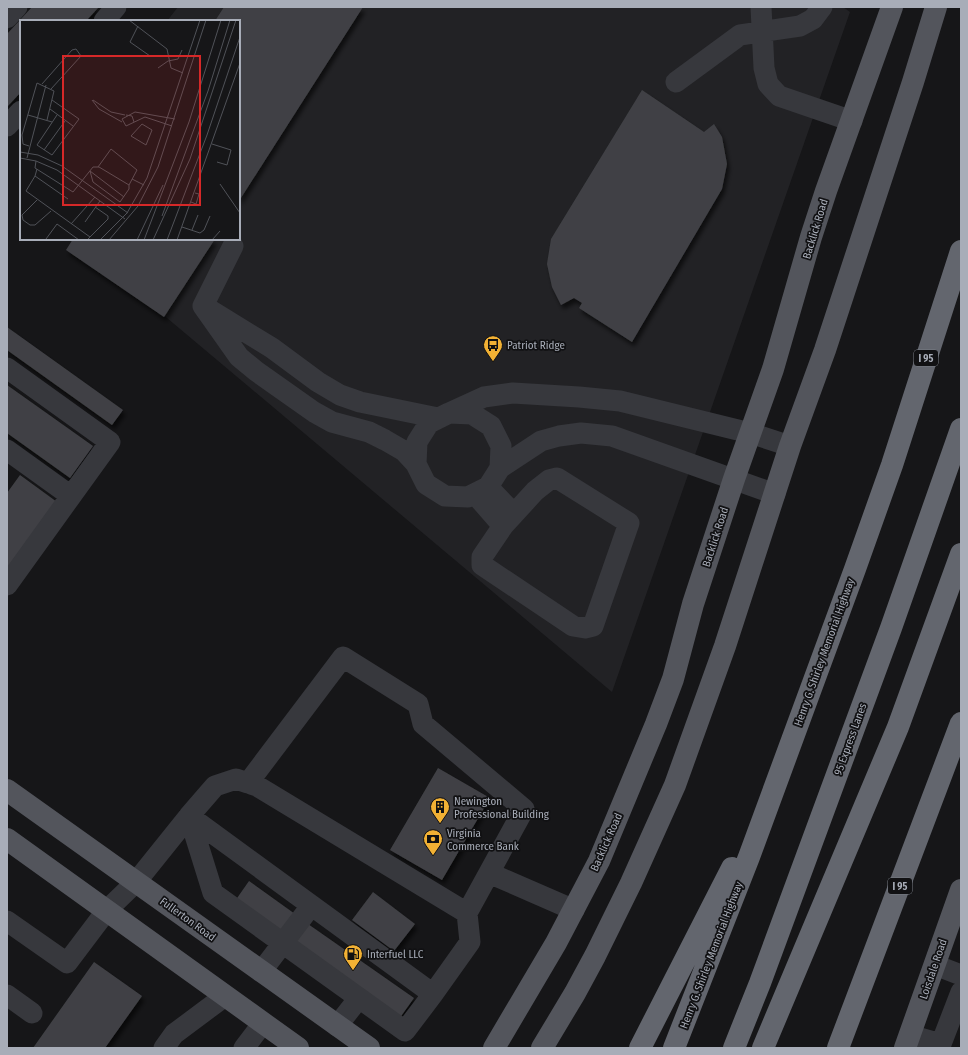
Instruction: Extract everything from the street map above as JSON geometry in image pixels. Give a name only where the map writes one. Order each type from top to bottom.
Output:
[{"type":"highway","name":"Henry G. Shirley Memorial Highway","points":[[674,1048],[711,956],[779,776],[892,465],[961,251]]},
{"type":"highway","name":"95 Express Lanes","points":[[734,1048],[760,983],[891,628],[961,429]]},
{"type":"highway","points":[[764,1048],[898,727],[961,554]]},
{"type":"highway","name":"I 95","points":[[838,1048],[961,723]]},
{"type":"highway","points":[[640,1048],[779,776]]},
{"type":"main road","name":"Backlick Road","points":[[494,1048],[536,978],[574,910],[598,861],[639,767],[673,679],[693,604],[734,479],[773,368],[811,237],[892,7]]},
{"type":"main road","points":[[542,1048],[595,956],[675,785],[725,646],[790,446],[830,335],[936,7]]},
{"type":"main road","name":"Fullerton Road","points":[[7,790],[369,1048]]},
{"type":"main road","points":[[7,839],[298,1048]]},
{"type":"main road","name":"Loisdale Road","points":[[908,1041],[961,890]]},
{"type":"lane","points":[[7,18],[17,7]]},
{"type":"lane","points":[[105,20],[116,7]]},
{"type":"lane","points":[[761,7],[764,68],[768,84],[779,96],[852,121]]},
{"type":"lane","points":[[676,82],[740,35],[800,26],[813,19],[822,7]]},
{"type":"lane","points":[[7,126],[20,111]]},
{"type":"lane","points":[[203,306],[233,246]]},
{"type":"lane","points":[[203,306],[272,348],[318,382],[340,395],[360,402],[444,416],[472,414],[490,426],[501,446],[500,468]]},
{"type":"lane","points":[[203,306],[239,357],[256,371],[314,412],[332,422],[369,432],[404,451],[416,464],[426,484],[446,496],[468,497],[481,490],[500,468],[541,441],[559,436],[581,433],[612,436],[775,494]]},
{"type":"lane","points":[[7,368],[110,442],[7,585]]},
{"type":"lane","points":[[416,464],[417,442],[429,423],[484,397],[506,394],[579,397],[620,401],[750,433],[790,446]]},
{"type":"lane","points":[[10,458],[71,496]]},
{"type":"lane","points":[[557,478],[629,523],[593,626],[585,628],[573,626],[482,565],[482,557],[508,520],[535,491],[549,480],[557,478]]},
{"type":"lane","points":[[481,490],[508,520]]},
{"type":"lane","points":[[188,816],[213,893],[405,1031],[470,942],[467,913],[524,808],[423,724],[418,704],[343,657],[248,783]]},
{"type":"lane","points":[[7,921],[67,963],[107,910],[136,882],[188,816],[215,786],[236,779],[258,786],[467,913]]},
{"type":"lane","points":[[188,816],[433,994]]},
{"type":"lane","points":[[489,873],[574,910]]},
{"type":"lane","points":[[261,972],[311,906]]},
{"type":"lane","points":[[935,966],[961,975]]},
{"type":"lane","points":[[7,995],[32,1013]]},
{"type":"lane","points":[[908,1041],[944,1046],[960,995]]},
{"type":"lane","points":[[164,1048],[174,1034],[225,996]]},
{"type":"lane","points":[[338,1026],[359,998]]},
{"type":"lane","points":[[244,1048],[263,1023]]},
{"type":"shaded area","name":"Patriot Ridge","points":[[178,7],[843,7],[850,12],[612,692],[74,240],[240,240],[240,20],[168,20]]},
{"type":"building","points":[[32,7],[99,7],[87,20],[20,20],[20,93],[7,107],[7,34]]},
{"type":"building","points":[[224,7],[363,7],[240,199],[240,20],[216,20]]},
{"type":"building","points":[[642,90],[704,132],[714,124],[722,137],[727,164],[722,189],[632,342],[579,308],[582,303],[574,298],[561,305],[552,287],[547,264],[551,239]]},
{"type":"building","points":[[72,240],[214,240],[164,317],[66,250]]},
{"type":"building","points":[[7,327],[123,410],[112,425],[7,350]]},
{"type":"building","points":[[7,385],[93,446],[70,478],[7,433]]},
{"type":"building","points":[[20,475],[57,502],[7,571],[7,493]]},
{"type":"building","name":"Newington Professional Building","points":[[438,768],[490,798],[442,880],[390,850]]},
{"type":"building","points":[[249,881],[295,914],[281,934],[235,901]]},
{"type":"building","points":[[373,892],[415,924],[394,951],[352,920]]},
{"type":"building","points":[[308,924],[414,998],[399,1019],[293,944]]},
{"type":"building","points":[[94,962],[142,996],[105,1048],[33,1048]]},
{"type":"place","name":"Patriot Ridge","points":[[493,362]]},
{"type":"place","name":"Newington Professional Building","points":[[440,824]]},
{"type":"place","name":"Virginia Commerce Bank","points":[[433,856]]},
{"type":"place","name":"Interfuel LLC","points":[[353,971]]}]
